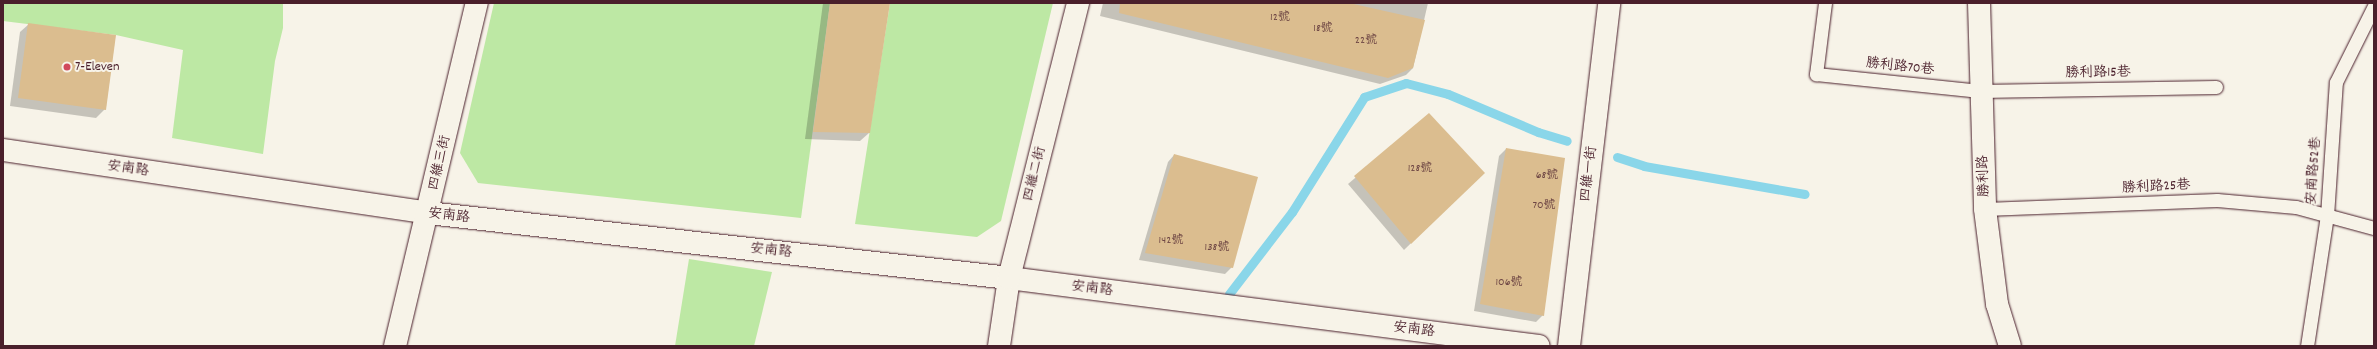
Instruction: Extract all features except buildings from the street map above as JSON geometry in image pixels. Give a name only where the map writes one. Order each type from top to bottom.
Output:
[{"type":"street","name":"四維三街","points":[[395,346],[477,3]]},
{"type":"street","name":"四維二街","points":[[999,346],[1009,278],[1078,3]]},
{"type":"street","name":"四維一街","points":[[1569,346],[1609,3]]},
{"type":"street","name":"勝利路","points":[[1979,3],[1980,91],[1985,209],[1996,304],[2010,346]]},
{"type":"street","name":"安南路","points":[[3,150],[428,213],[1009,278],[1539,346]]},
{"type":"lane","name":"勝利路70巷","points":[[1825,3],[1816,74],[1980,91]]},
{"type":"lane","name":"安南路52巷","points":[[2307,346],[2327,216],[2336,82],[2374,6]]},
{"type":"lane","name":"勝利路15巷","points":[[1980,91],[2216,87]]},
{"type":"lane","name":"勝利路25巷","points":[[1985,209],[2217,200],[2296,207],[2374,228]]},
{"type":"green space","points":[[3,3],[283,3],[283,28],[275,61],[263,154],[172,138],[183,50],[116,35],[3,21]]},
{"type":"green space","points":[[494,3],[830,3],[801,218],[478,183],[460,153]]},
{"type":"green space","points":[[890,3],[1053,3],[1001,221],[977,237],[855,224]]},
{"type":"green space","points":[[689,259],[772,272],[754,346],[675,346]]},
{"type":"waterway","points":[[1229,294],[1292,212],[1364,97],[1406,83],[1448,94],[1538,132],[1567,141]]},
{"type":"waterway","points":[[1617,157],[1644,166],[1805,194]]},
{"type":"place","name":"7-Eleven","points":[[67,67]]}]
